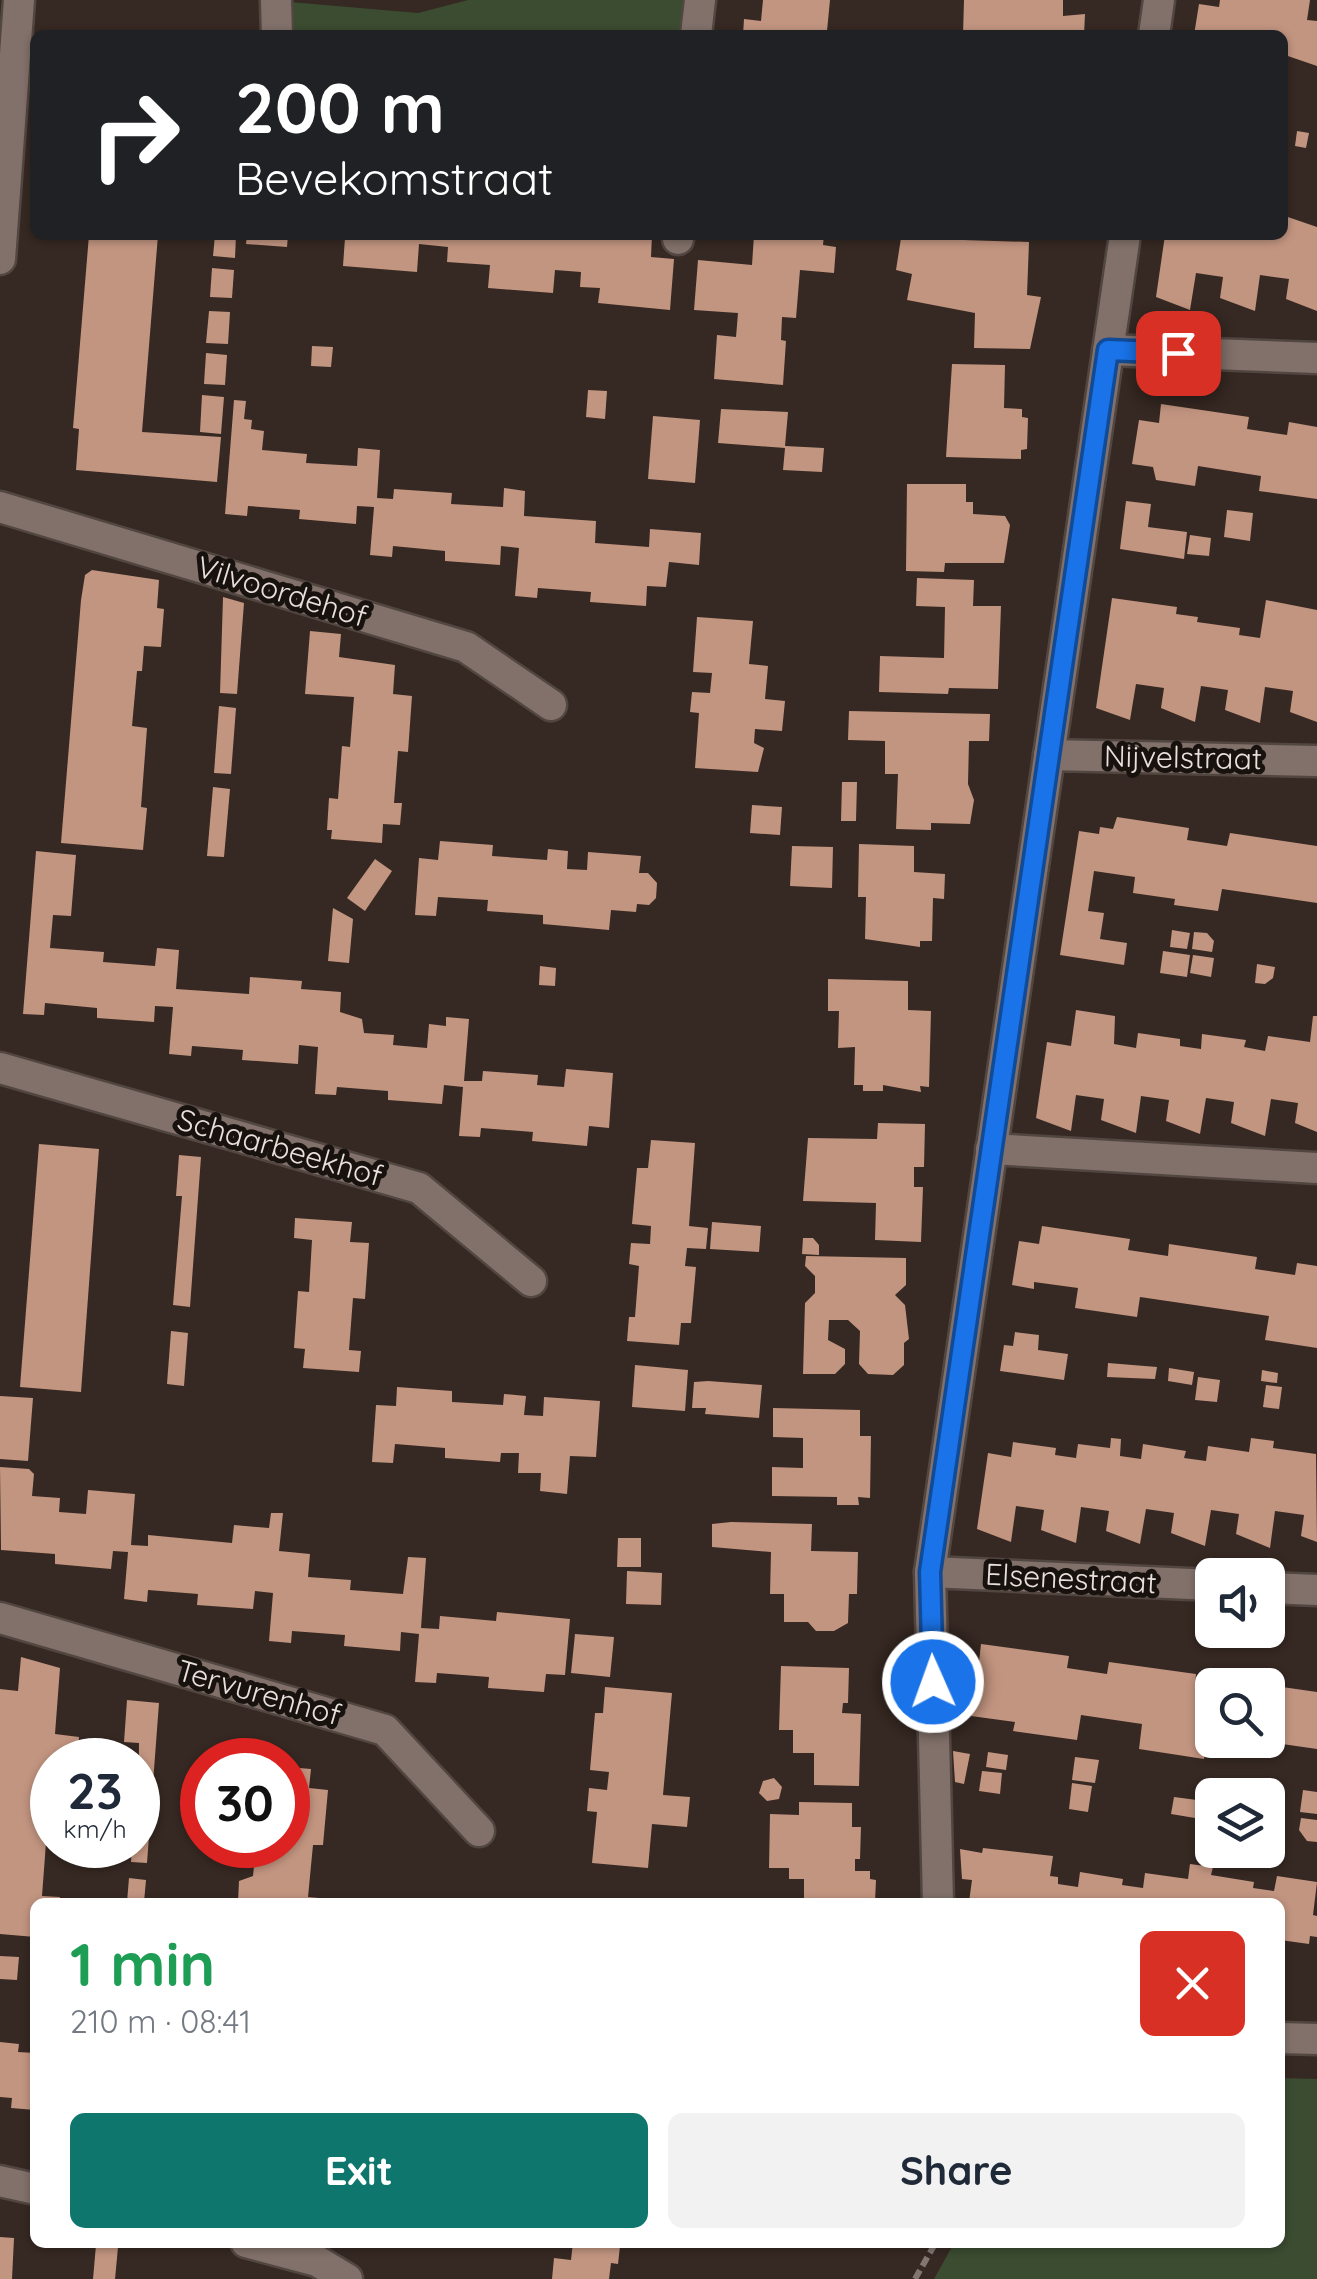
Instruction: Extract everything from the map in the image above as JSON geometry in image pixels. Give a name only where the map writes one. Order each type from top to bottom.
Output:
[{"type":"street","points":[[0,259],[18,0]]},
{"type":"street","points":[[276,0],[277,30]]},
{"type":"street","points":[[697,30],[700,0]]},
{"type":"street","points":[[1155,30],[1159,0]]},
{"type":"street","points":[[938,1898],[930,1572],[1123,240]]},
{"type":"street","points":[[1108,350],[1317,358]]},
{"type":"street","name":"Vilvoordehof","points":[[0,508],[466,647],[551,705]]},
{"type":"street","name":"Nijvelstraat","points":[[1049,755],[1317,761]]},
{"type":"street","name":"Schaarbeekhof","points":[[0,1068],[420,1188],[531,1281]]},
{"type":"street","points":[[991,1148],[1317,1168]]},
{"type":"street","name":"Elsenestraat","points":[[930,1572],[1195,1585]]},
{"type":"street","points":[[1285,1589],[1317,1590]]},
{"type":"street","name":"Tervurenhof","points":[[0,1618],[385,1730],[479,1832]]},
{"type":"street","points":[[1285,2038],[1317,2039]]},
{"type":"street","points":[[0,2180],[30,2189]]},
{"type":"street","points":[[270,2248],[317,2260],[348,2279]]},
{"type":"path","points":[[915,2279],[933,2248]]},
{"type":"green space","points":[[468,0],[686,0],[683,30],[293,30],[290,2],[418,13]]},
{"type":"green space","points":[[1285,2078],[1317,2079],[1317,2279],[934,2279],[951,2248],[1285,2248]]},
{"type":"building","points":[[763,0],[830,0],[827,30],[743,30],[744,19],[761,21]]},
{"type":"building","points":[[964,0],[1063,0],[1063,16],[1085,14],[1084,30],[963,30]]},
{"type":"building","points":[[1220,0],[1310,0],[1307,20],[1317,21],[1317,66],[1288,56],[1288,30],[1195,30],[1199,4],[1219,7]]},
{"type":"building","points":[[1297,131],[1309,133],[1306,148],[1295,146]]},
{"type":"building","points":[[1288,217],[1317,227],[1317,311],[1286,299],[1289,279],[1260,275],[1255,311],[1220,298],[1223,277],[1196,273],[1190,310],[1156,297],[1164,240],[1288,240]]},
{"type":"building","points":[[89,240],[158,240],[142,432],[221,437],[217,482],[76,470],[79,429],[73,428]]},
{"type":"building","points":[[215,240],[236,240],[235,258],[213,256]]},
{"type":"building","points":[[246,240],[288,240],[287,247],[246,244]]},
{"type":"building","points":[[345,240],[652,240],[651,257],[674,259],[670,310],[598,303],[600,288],[580,287],[581,272],[555,270],[553,293],[488,288],[490,265],[447,262],[448,247],[419,244],[417,272],[343,266]]},
{"type":"building","points":[[754,240],[824,240],[823,245],[836,247],[834,273],[800,270],[796,318],[782,317],[781,340],[786,341],[783,385],[714,379],[717,335],[736,337],[738,313],[694,310],[698,260],[752,265]]},
{"type":"building","points":[[901,240],[1029,242],[1027,295],[1041,297],[1030,349],[974,348],[975,313],[907,300],[912,274],[896,270]]},
{"type":"building","points":[[212,268],[234,270],[232,298],[210,297]]},
{"type":"building","points":[[209,311],[230,312],[228,344],[206,343]]},
{"type":"building","points":[[312,346],[333,347],[331,367],[311,366]]},
{"type":"building","points":[[206,353],[227,355],[225,385],[204,384]]},
{"type":"building","points":[[952,364],[1005,365],[1004,408],[1022,409],[1022,417],[1028,418],[1027,449],[1021,450],[1021,459],[946,457]]},
{"type":"building","points":[[588,390],[607,391],[605,419],[586,417]]},
{"type":"building","points":[[202,395],[224,397],[221,434],[200,432]]},
{"type":"building","points":[[234,400],[246,401],[244,419],[252,420],[251,429],[264,431],[262,450],[307,454],[306,463],[357,466],[358,448],[380,450],[377,498],[393,499],[394,489],[452,493],[451,504],[503,507],[504,488],[525,491],[524,516],[596,521],[595,543],[649,547],[650,529],[701,533],[699,565],[669,562],[666,587],[647,586],[646,606],[590,602],[591,592],[538,588],[537,598],[515,596],[519,548],[501,546],[500,565],[445,561],[445,551],[393,546],[392,557],[370,555],[374,507],[357,506],[356,524],[299,519],[300,510],[248,506],[247,516],[225,514]]},
{"type":"building","points":[[1161,404],[1249,417],[1247,429],[1287,435],[1289,422],[1317,427],[1317,499],[1259,491],[1261,476],[1198,466],[1195,486],[1156,480],[1153,467],[1132,464],[1139,420],[1159,423]]},
{"type":"building","points":[[721,409],[788,412],[785,446],[824,448],[822,472],[783,470],[785,448],[718,443]]},
{"type":"building","points":[[653,416],[700,420],[695,483],[648,479]]},
{"type":"building","points":[[907,484],[966,484],[966,502],[973,502],[973,514],[1005,516],[1010,525],[1004,563],[945,563],[944,572],[906,571]]},
{"type":"building","points":[[1126,501],[1151,504],[1148,527],[1187,532],[1184,559],[1120,549]]},
{"type":"building","points":[[1227,510],[1253,513],[1250,541],[1224,537]]},
{"type":"building","points":[[1190,535],[1211,538],[1209,556],[1187,554]]},
{"type":"building","points":[[92,570],[159,580],[157,608],[164,609],[161,647],[144,646],[142,671],[137,671],[132,726],[147,728],[141,807],[147,808],[143,850],[61,843],[81,600],[85,575]]},
{"type":"building","points":[[917,578],[974,580],[973,606],[1001,606],[998,689],[949,688],[948,694],[879,692],[880,656],[944,658],[945,607],[916,606]]},
{"type":"building","points":[[223,597],[244,603],[237,694],[220,693]]},
{"type":"building","points":[[1112,598],[1177,607],[1176,614],[1198,617],[1197,622],[1240,628],[1239,635],[1260,638],[1266,600],[1317,610],[1317,722],[1290,712],[1293,691],[1265,687],[1260,723],[1225,710],[1228,690],[1201,686],[1195,722],[1161,708],[1164,688],[1136,684],[1130,720],[1096,708]]},
{"type":"building","points":[[697,617],[753,621],[749,664],[768,666],[765,699],[785,701],[782,731],[755,729],[754,743],[764,748],[758,772],[695,768],[699,713],[690,712],[692,692],[710,693],[712,673],[693,672]]},
{"type":"building","points":[[310,631],[341,634],[339,657],[395,665],[393,694],[412,696],[408,752],[398,751],[394,803],[402,803],[400,825],[383,824],[382,843],[331,839],[332,830],[327,830],[329,798],[338,799],[342,746],[350,747],[354,697],[305,694]]},
{"type":"building","points":[[219,706],[236,708],[231,774],[214,773]]},
{"type":"building","points":[[849,711],[990,714],[989,741],[969,741],[968,784],[974,800],[970,824],[931,823],[931,830],[896,829],[898,774],[885,774],[885,741],[848,740]]},
{"type":"building","points":[[842,782],[857,782],[856,821],[841,821]]},
{"type":"building","points":[[213,787],[230,789],[224,857],[207,856]]},
{"type":"building","points":[[752,805],[782,807],[780,835],[750,833]]},
{"type":"building","points":[[1117,817],[1189,828],[1187,840],[1227,846],[1230,833],[1317,846],[1317,903],[1222,889],[1218,911],[1174,905],[1175,899],[1133,893],[1135,877],[1094,871],[1088,911],[1104,913],[1100,939],[1127,943],[1124,965],[1060,955],[1079,831],[1099,834],[1100,827],[1113,829]]},
{"type":"building","points":[[440,841],[493,845],[492,856],[547,860],[548,849],[568,851],[567,869],[587,870],[588,852],[641,856],[639,873],[648,873],[657,883],[656,898],[649,905],[637,904],[636,912],[611,910],[609,930],[543,924],[543,915],[487,911],[488,900],[438,897],[436,916],[415,915],[419,858],[438,860]]},
{"type":"building","points":[[859,844],[914,846],[914,872],[945,874],[944,899],[933,898],[932,941],[920,941],[920,947],[865,939],[866,897],[858,897]]},
{"type":"building","points":[[792,846],[833,847],[832,888],[790,886]]},
{"type":"building","points":[[36,851],[76,855],[71,916],[53,915],[50,948],[104,952],[103,962],[155,966],[157,948],[179,950],[176,989],[249,994],[250,977],[302,981],[301,989],[341,992],[340,1012],[362,1019],[364,1033],[394,1035],[393,1045],[427,1048],[429,1024],[446,1026],[446,1017],[469,1019],[464,1081],[482,1081],[483,1071],[538,1075],[537,1085],[564,1087],[566,1069],[613,1073],[609,1128],[589,1126],[587,1146],[532,1141],[533,1132],[481,1128],[480,1137],[459,1136],[463,1087],[444,1085],[442,1104],[388,1100],[388,1091],[337,1087],[336,1095],[315,1094],[318,1047],[299,1045],[298,1064],[242,1060],[243,1050],[192,1046],[191,1056],[169,1054],[173,1007],[155,1006],[154,1022],[97,1018],[97,1008],[45,1003],[44,1015],[23,1014]]},
{"type":"building","points":[[375,859],[392,871],[365,911],[347,898]]},
{"type":"building","points":[[333,908],[353,919],[349,963],[328,961]]},
{"type":"building","points":[[1172,930],[1190,933],[1187,949],[1170,947]]},
{"type":"building","points":[[1194,932],[1207,933],[1214,941],[1212,952],[1192,949]]},
{"type":"building","points":[[1163,951],[1190,955],[1187,977],[1160,973]]},
{"type":"building","points":[[1193,955],[1214,958],[1211,977],[1190,973]]},
{"type":"building","points":[[1257,964],[1275,967],[1273,978],[1265,984],[1255,983]]},
{"type":"building","points":[[540,966],[556,968],[555,986],[539,985]]},
{"type":"building","points":[[828,979],[908,981],[908,1010],[931,1011],[929,1087],[920,1086],[921,1092],[883,1085],[883,1091],[863,1091],[863,1085],[854,1085],[855,1047],[838,1048],[839,1011],[828,1011]]},
{"type":"building","points":[[1076,1010],[1115,1016],[1114,1044],[1136,1048],[1138,1033],[1180,1039],[1180,1046],[1201,1049],[1202,1034],[1246,1040],[1244,1047],[1265,1051],[1268,1036],[1310,1042],[1313,1016],[1317,1016],[1317,1132],[1295,1123],[1298,1103],[1271,1099],[1265,1136],[1231,1123],[1234,1102],[1206,1098],[1200,1134],[1166,1121],[1169,1100],[1141,1096],[1136,1133],[1101,1120],[1104,1099],[1076,1095],[1071,1131],[1036,1118],[1047,1042],[1071,1046]]},
{"type":"building","points":[[878,1123],[925,1124],[924,1167],[914,1167],[914,1187],[923,1187],[921,1242],[875,1240],[876,1203],[803,1201],[808,1138],[877,1139]]},
{"type":"building","points":[[651,1140],[695,1143],[689,1226],[708,1228],[706,1249],[687,1248],[685,1266],[696,1267],[691,1323],[681,1323],[679,1345],[627,1341],[629,1317],[635,1317],[639,1266],[629,1264],[631,1243],[650,1244],[651,1226],[632,1224],[637,1168],[648,1168]]},
{"type":"building","points":[[39,1144],[99,1149],[81,1392],[20,1387]]},
{"type":"building","points":[[179,1155],[201,1157],[190,1307],[173,1305],[182,1196],[176,1196]]},
{"type":"building","points":[[295,1218],[352,1222],[350,1242],[369,1243],[365,1299],[353,1298],[349,1350],[361,1351],[359,1372],[303,1368],[305,1349],[294,1348],[298,1291],[309,1292],[312,1240],[294,1238]]},
{"type":"building","points":[[712,1222],[761,1226],[759,1252],[710,1249]]},
{"type":"building","points":[[1042,1226],[1130,1239],[1128,1250],[1168,1256],[1169,1244],[1257,1257],[1255,1269],[1295,1275],[1297,1263],[1317,1266],[1317,1348],[1265,1340],[1269,1316],[1140,1297],[1137,1317],[1075,1308],[1078,1288],[1034,1282],[1034,1289],[1012,1285],[1019,1241],[1039,1244]]},
{"type":"building","points":[[803,1238],[813,1238],[819,1245],[819,1255],[802,1254]]},
{"type":"building","points":[[806,1256],[906,1258],[906,1285],[895,1295],[905,1305],[909,1339],[904,1343],[904,1365],[893,1375],[868,1374],[859,1364],[860,1331],[848,1320],[829,1320],[828,1340],[845,1349],[845,1364],[835,1374],[803,1374],[805,1303],[815,1293],[815,1276],[805,1266]]},
{"type":"building","points":[[171,1331],[188,1333],[184,1386],[167,1384]]},
{"type":"building","points":[[1015,1332],[1039,1335],[1038,1350],[1068,1354],[1064,1380],[1000,1371],[1004,1345],[1013,1346]]},
{"type":"building","points":[[1108,1363],[1157,1367],[1155,1379],[1107,1377]]},
{"type":"building","points":[[635,1365],[688,1370],[685,1411],[632,1407]]},
{"type":"building","points":[[1169,1368],[1194,1372],[1192,1385],[1168,1381]]},
{"type":"building","points":[[1262,1370],[1278,1373],[1277,1383],[1261,1381]]},
{"type":"building","points":[[1198,1377],[1220,1380],[1217,1402],[1195,1400]]},
{"type":"building","points":[[694,1382],[762,1385],[759,1418],[705,1414],[706,1408],[692,1408]]},
{"type":"building","points":[[1266,1385],[1282,1387],[1279,1409],[1263,1407]]},
{"type":"building","points":[[397,1387],[452,1391],[452,1402],[503,1405],[504,1394],[526,1396],[524,1415],[543,1416],[544,1397],[600,1401],[596,1457],[570,1456],[567,1494],[540,1491],[541,1473],[518,1473],[519,1453],[501,1453],[500,1462],[445,1458],[445,1448],[395,1444],[393,1463],[372,1462],[376,1405],[396,1406]]},
{"type":"building","points":[[0,1396],[33,1398],[28,1461],[0,1459]]},
{"type":"building","points":[[773,1408],[860,1410],[860,1436],[871,1436],[870,1498],[858,1497],[859,1505],[837,1505],[837,1497],[772,1496],[772,1467],[803,1468],[803,1438],[773,1437]]},
{"type":"building","points":[[1111,1438],[1121,1439],[1120,1456],[1141,1459],[1143,1444],[1186,1451],[1184,1458],[1206,1461],[1208,1446],[1249,1452],[1251,1438],[1274,1441],[1273,1448],[1316,1454],[1317,1542],[1301,1536],[1304,1515],[1275,1511],[1270,1548],[1236,1534],[1239,1514],[1211,1510],[1205,1546],[1171,1533],[1174,1513],[1146,1509],[1140,1544],[1106,1531],[1109,1511],[1081,1507],[1076,1543],[1041,1530],[1044,1510],[1016,1506],[1011,1542],[977,1529],[988,1453],[1011,1457],[1013,1442],[1056,1448],[1055,1455],[1076,1458],[1078,1444],[1110,1448]]},
{"type":"building","points":[[0,1467],[29,1469],[34,1474],[32,1496],[60,1498],[59,1512],[86,1514],[88,1490],[135,1494],[131,1545],[148,1546],[148,1535],[232,1543],[234,1525],[269,1528],[271,1513],[283,1513],[279,1551],[310,1554],[308,1577],[351,1580],[350,1590],[403,1594],[408,1557],[426,1558],[421,1628],[439,1629],[440,1616],[496,1621],[497,1612],[570,1619],[565,1675],[546,1674],[544,1692],[488,1688],[489,1677],[437,1673],[436,1683],[415,1682],[419,1634],[401,1632],[400,1651],[344,1646],[345,1635],[292,1631],[291,1643],[269,1641],[273,1593],[255,1591],[253,1609],[197,1605],[198,1594],[148,1590],[147,1602],[124,1599],[128,1552],[113,1551],[111,1569],[55,1564],[55,1554],[1,1550]]},
{"type":"building","points":[[712,1524],[812,1524],[811,1551],[858,1552],[857,1594],[849,1594],[848,1623],[834,1631],[816,1631],[808,1622],[784,1622],[784,1594],[770,1594],[771,1552],[712,1547]]},
{"type":"building","points":[[618,1538],[641,1538],[641,1567],[617,1567]]},
{"type":"building","points":[[627,1571],[662,1573],[661,1605],[626,1604]]},
{"type":"building","points":[[575,1634],[614,1637],[610,1677],[571,1673]]},
{"type":"building","points":[[981,1644],[1069,1656],[1067,1668],[1107,1674],[1109,1662],[1195,1674],[1195,1758],[1139,1749],[1142,1724],[1081,1715],[1077,1740],[1013,1731],[1015,1722],[971,1716],[973,1706],[952,1703],[958,1659],[979,1662]]},
{"type":"building","points":[[21,1657],[60,1668],[55,1734],[79,1737],[30,1738],[30,1868],[44,1868],[42,1896],[60,1897],[30,1898],[30,1937],[0,1934],[0,1689],[18,1691]]},
{"type":"building","points":[[781,1666],[849,1668],[848,1703],[843,1703],[842,1713],[861,1714],[859,1786],[814,1785],[814,1753],[793,1753],[793,1730],[779,1730]]},
{"type":"building","points":[[605,1687],[672,1693],[663,1795],[690,1797],[687,1827],[652,1824],[648,1868],[592,1863],[597,1812],[587,1811],[589,1788],[607,1790],[609,1772],[590,1770],[595,1713],[603,1713]]},
{"type":"building","points":[[1285,1687],[1317,1692],[1317,1749],[1285,1744]]},
{"type":"building","points":[[127,1700],[159,1703],[156,1738],[124,1738]]},
{"type":"building","points":[[953,1751],[970,1754],[964,1784],[955,1782]]},
{"type":"building","points":[[988,1752],[1008,1755],[1006,1770],[986,1767]]},
{"type":"building","points":[[1075,1757],[1099,1760],[1095,1783],[1072,1780]]},
{"type":"building","points":[[982,1771],[1002,1773],[1000,1794],[979,1791]]},
{"type":"building","points":[[774,1778],[782,1787],[779,1799],[767,1801],[759,1793],[763,1781]]},
{"type":"building","points":[[1072,1783],[1092,1786],[1088,1812],[1069,1809]]},
{"type":"building","points":[[310,1788],[328,1790],[323,1845],[313,1845],[308,1897],[319,1898],[238,1898],[239,1881],[253,1876],[254,1868],[310,1868]]},
{"type":"building","points":[[1303,1790],[1317,1792],[1317,1814],[1300,1812]]},
{"type":"building","points":[[1174,1797],[1195,1800],[1195,1818],[1171,1814]]},
{"type":"building","points":[[799,1802],[852,1803],[852,1827],[861,1827],[860,1859],[855,1859],[855,1871],[870,1871],[870,1879],[876,1880],[875,1898],[804,1898],[804,1879],[789,1879],[789,1868],[769,1868],[770,1814],[799,1815]]},
{"type":"building","points":[[1301,1818],[1317,1820],[1317,1842],[1307,1841],[1299,1830]]},
{"type":"building","points":[[960,1849],[1053,1856],[1050,1876],[1058,1877],[1058,1884],[1078,1887],[1080,1872],[1123,1879],[1122,1885],[1143,1888],[1145,1873],[1188,1879],[1190,1864],[1195,1868],[1213,1868],[1211,1875],[1254,1882],[1253,1888],[1274,1891],[1277,1876],[1317,1882],[1313,1915],[1317,1916],[1317,1937],[1310,1936],[1309,1944],[1285,1941],[1285,1898],[970,1898],[972,1880],[962,1879]]},
{"type":"building","points":[[129,1878],[146,1880],[144,1898],[127,1898]]},
{"type":"building","points":[[0,1956],[19,1957],[17,1980],[0,1979]]},
{"type":"building","points":[[0,2042],[19,2044],[18,2052],[30,2053],[30,2110],[11,2108],[12,2098],[0,2097]]},
{"type":"building","points":[[0,2237],[14,2238],[12,2279],[0,2279]]},
{"type":"building","points":[[96,2248],[118,2248],[115,2279],[93,2279]]},
{"type":"building","points":[[572,2248],[620,2248],[618,2264],[611,2263],[609,2279],[552,2279],[554,2258],[571,2260]]},
{"type":"route","points":[[933,1682],[930,1572],[1108,350],[1178,353]]}]
